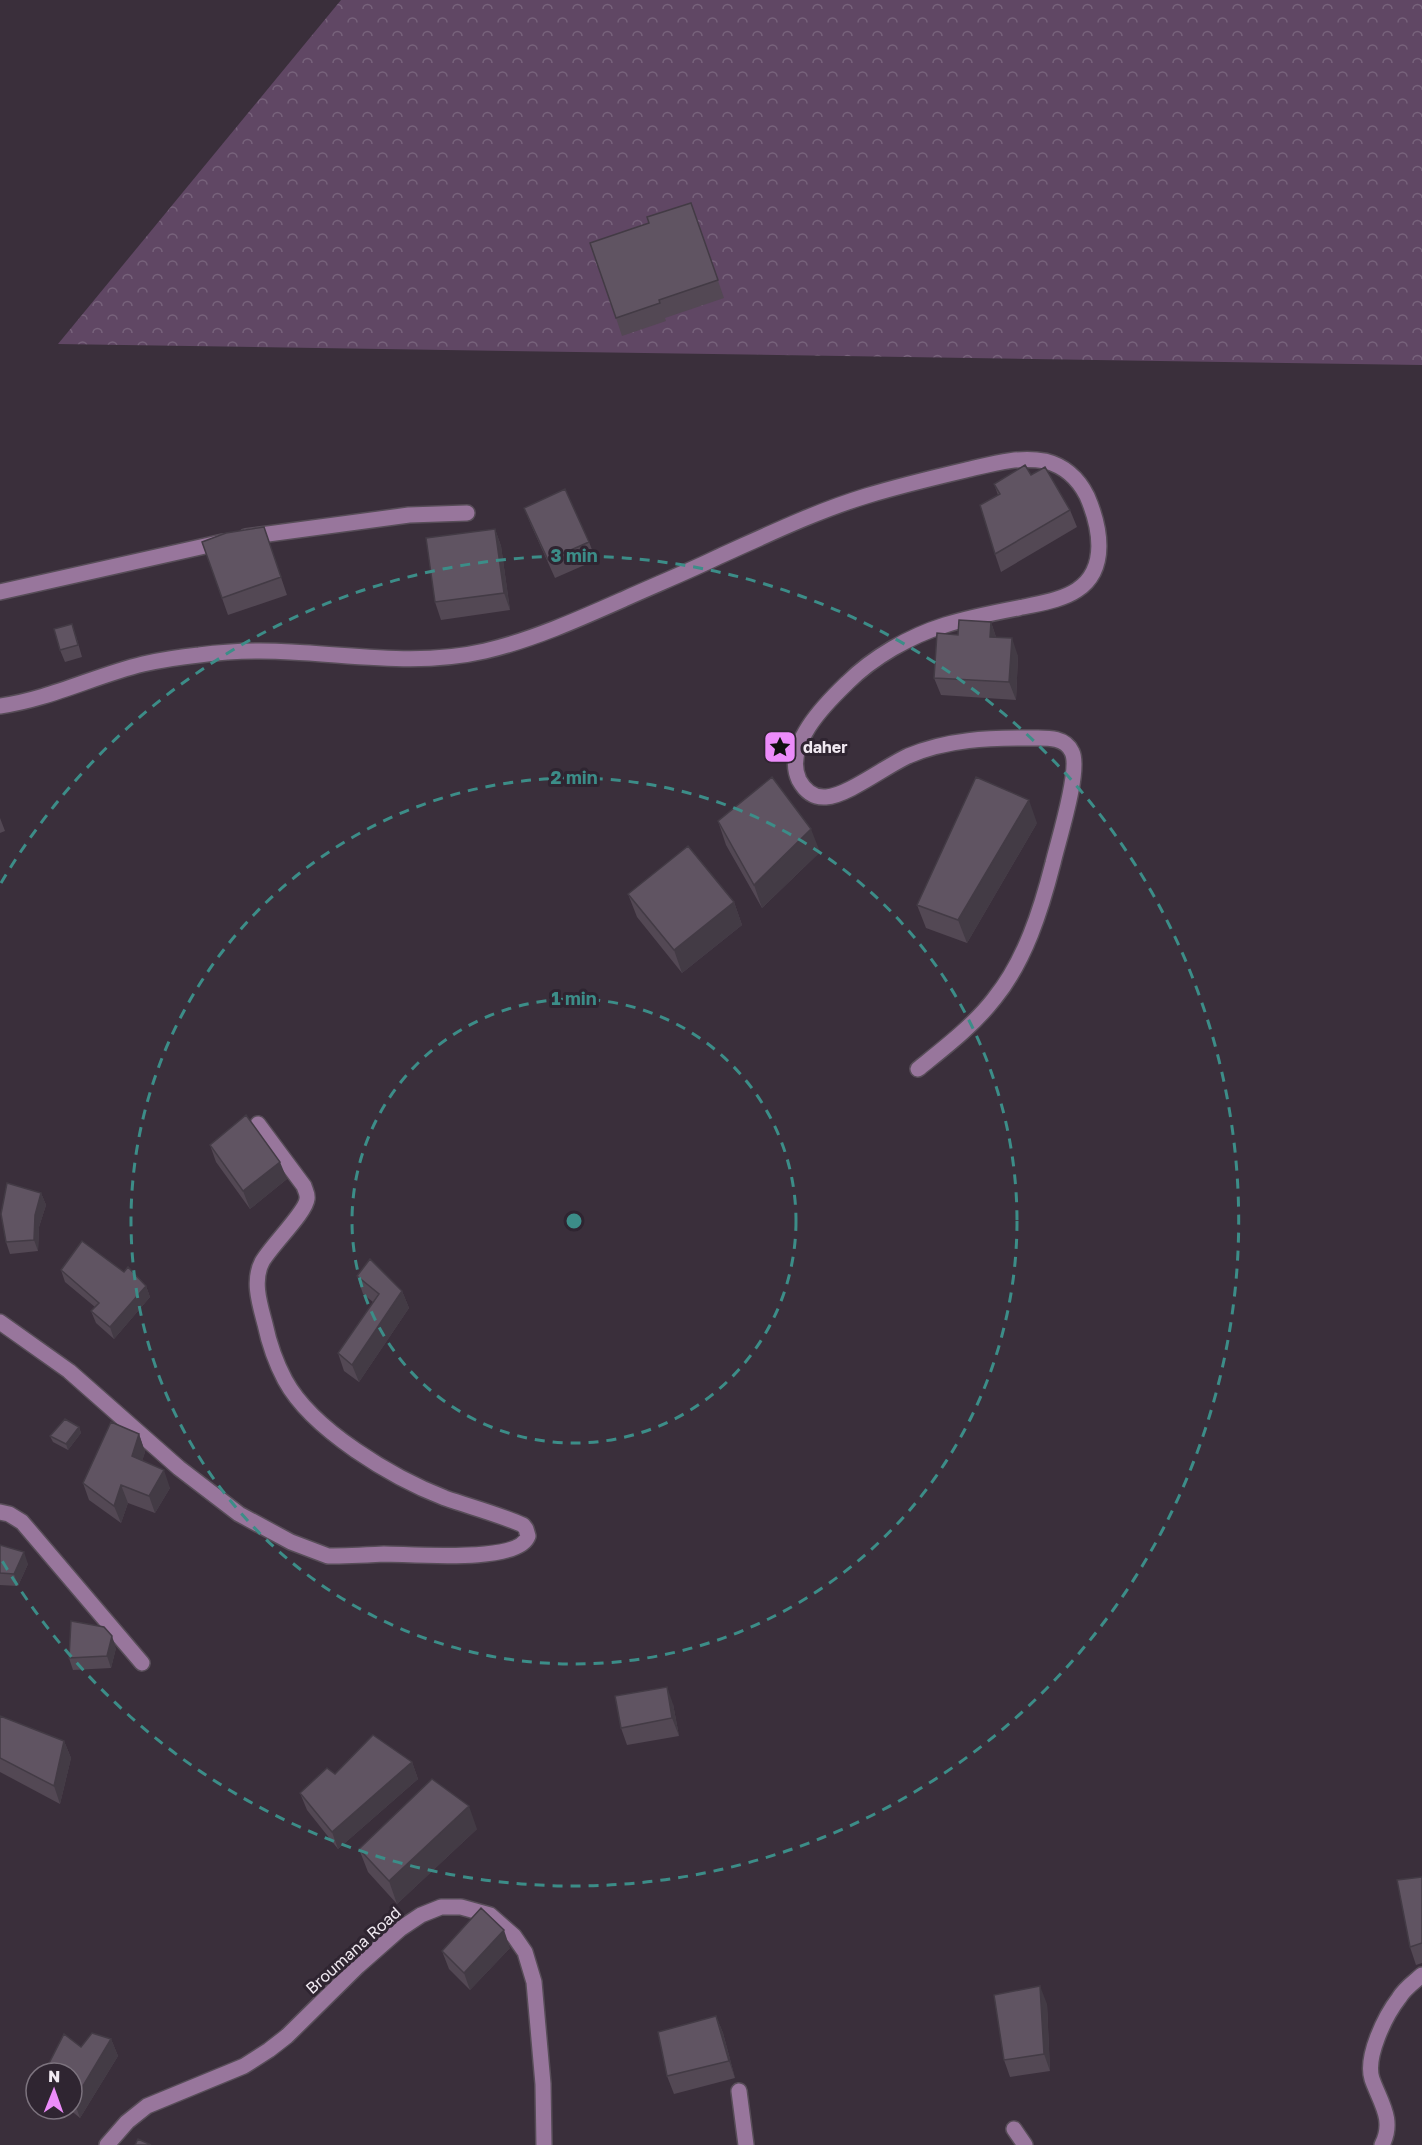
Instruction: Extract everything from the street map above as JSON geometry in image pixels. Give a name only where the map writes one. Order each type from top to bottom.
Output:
[{"type":"street","points":[[0,706],[44,697],[140,665],[193,655],[242,651],[287,651],[393,659],[442,659],[488,651],[571,623],[777,529],[842,503],[924,478],[999,462],[1029,459],[1050,462],[1066,469],[1076,479],[1089,502],[1099,536],[1100,549],[1092,577],[1076,591],[1046,602],[939,627],[904,643],[864,667],[813,720],[804,735],[795,762],[796,771],[806,790],[816,797],[826,797],[850,789],[907,757],[946,743],[993,738],[1044,738],[1064,742],[1072,753],[1074,774],[1048,880],[1034,926],[1014,968],[995,999],[918,1069]]},
{"type":"street","points":[[0,592],[238,538],[409,515],[467,513]]},
{"type":"street","points":[[0,1322],[69,1371],[222,1502],[239,1514],[313,1551],[328,1556],[467,1556],[494,1553],[522,1545],[528,1536],[523,1526],[383,1469],[353,1449],[307,1409],[286,1382],[267,1333],[257,1274],[262,1262],[306,1204],[307,1196],[304,1186],[258,1124]]},
{"type":"street","points":[[0,1512],[9,1514],[22,1522],[142,1663]]},
{"type":"street","name":"Broumana Road","points":[[107,2145],[127,2122],[147,2106],[244,2066],[269,2050],[287,2036],[358,1966],[400,1929],[420,1915],[441,1907],[461,1907],[490,1915],[514,1936],[525,1952],[534,1982],[543,2084],[544,2145]]},
{"type":"street","points":[[1382,2145],[1386,2138],[1386,2111],[1371,2077],[1375,2041],[1399,1996],[1422,1975]]},
{"type":"street","points":[[739,2091],[746,2145]]},
{"type":"street","points":[[1014,2129],[1025,2145]]},
{"type":"green space","points":[[341,0],[1422,0],[1422,365],[58,344]]},
{"type":"building","points":[[691,203],[718,280],[659,300],[660,303],[616,318],[590,243],[649,223],[647,217]]},
{"type":"building","points":[[1025,465],[1031,475],[1045,467],[1070,510],[995,554],[980,505],[1000,494],[994,484]]},
{"type":"building","points":[[565,489],[589,542],[548,560],[524,508]]},
{"type":"building","points":[[264,527],[281,577],[222,598],[202,542],[226,533]]},
{"type":"building","points":[[495,529],[504,593],[435,602],[426,538]]},
{"type":"building","points":[[959,620],[991,622],[990,637],[1012,638],[1009,682],[934,678],[937,633],[958,635]]},
{"type":"building","points":[[72,624],[78,645],[60,650],[54,629]]},
{"type":"building","points":[[772,777],[811,829],[754,885],[718,821]]},
{"type":"building","points":[[976,777],[1029,800],[958,920],[917,905]]},
{"type":"building","points":[[688,846],[734,902],[674,950],[628,894]]},
{"type":"building","points":[[246,1115],[280,1162],[243,1191],[210,1145]]},
{"type":"building","points":[[7,1183],[41,1193],[35,1215],[34,1240],[6,1242],[1,1214]]},
{"type":"building","points":[[82,1241],[124,1272],[128,1267],[146,1286],[110,1327],[91,1311],[99,1303],[61,1270]]},
{"type":"building","points":[[370,1259],[402,1291],[352,1365],[338,1353],[379,1294],[357,1276]]},
{"type":"building","points":[[65,1419],[79,1427],[66,1444],[50,1436]]},
{"type":"building","points":[[111,1422],[139,1434],[132,1456],[164,1470],[149,1496],[121,1485],[114,1506],[83,1483]]},
{"type":"building","points":[[0,1545],[24,1552],[14,1574],[0,1573]]},
{"type":"building","points":[[71,1621],[104,1627],[112,1636],[107,1656],[69,1658]]},
{"type":"building","points":[[667,1687],[672,1718],[621,1728],[615,1696]]},
{"type":"building","points":[[0,1716],[64,1741],[54,1786],[0,1758]]},
{"type":"building","points":[[373,1735],[412,1762],[332,1832],[300,1793],[327,1768],[335,1774]]},
{"type":"building","points":[[432,1779],[469,1806],[389,1881],[359,1849]]},
{"type":"building","points":[[1422,1877],[1422,1943],[1410,1947],[1397,1880]]},
{"type":"building","points":[[481,1908],[504,1930],[464,1973],[442,1951]]},
{"type":"building","points":[[1040,1986],[1044,2054],[1004,2060],[994,1995]]},
{"type":"building","points":[[716,2016],[729,2061],[667,2076],[658,2032]]},
{"type":"building","points":[[92,2033],[111,2039],[84,2084],[84,2061],[50,2061],[64,2034],[81,2047]]},
{"type":"building","points":[[138,2139],[151,2145],[135,2145]]},
{"type":"place","name":"daher","points":[[780,747]]}]
